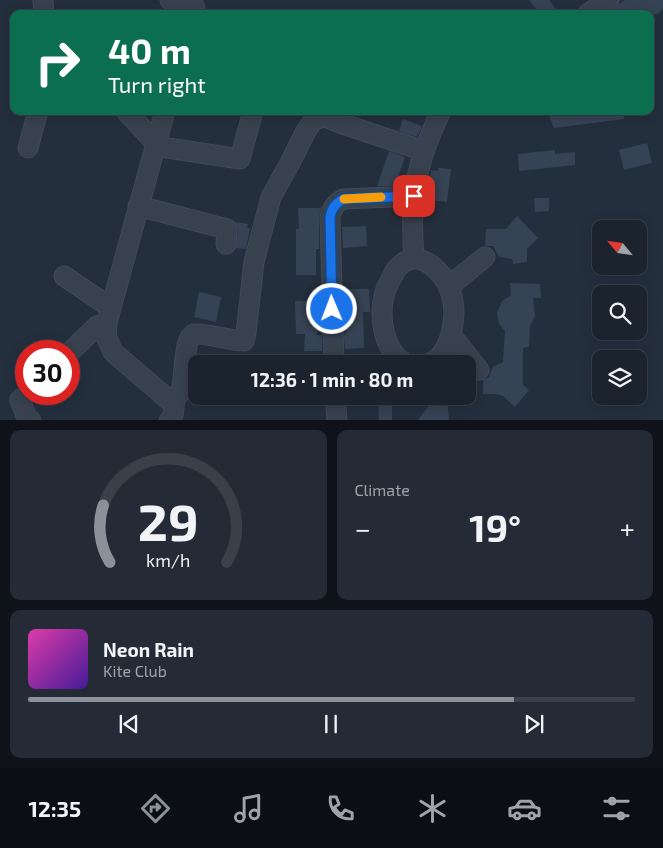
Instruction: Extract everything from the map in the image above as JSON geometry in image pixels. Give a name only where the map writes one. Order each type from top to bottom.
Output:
[{"type":"street","points":[[170,0],[193,4],[195,10]]},
{"type":"street","points":[[593,10],[608,0]]},
{"type":"street","points":[[28,148],[37,115]]},
{"type":"street","points":[[130,115],[155,143],[240,159],[251,115]]},
{"type":"street","points":[[163,115],[109,315],[106,336],[113,352],[170,401],[181,390],[187,345],[190,337],[194,334],[201,334],[244,341],[254,262],[271,197],[312,121],[323,116],[424,151]]},
{"type":"street","points":[[414,258],[412,233],[414,196],[424,151],[439,115]]},
{"type":"street","points":[[334,355],[330,217],[332,209],[336,203],[343,199],[414,196]]},
{"type":"street","points":[[138,206],[227,229],[226,244]]},
{"type":"street","points":[[448,287],[485,257]]},
{"type":"street","points":[[395,355],[386,339],[383,326],[385,291],[398,267],[414,258],[436,268],[445,279],[451,294],[453,309],[451,335],[448,345],[439,355]]},
{"type":"street","points":[[64,276],[109,315]]},
{"type":"street","points":[[80,342],[109,315]]},
{"type":"street","points":[[451,335],[479,370]]},
{"type":"street","points":[[169,420],[173,416],[175,398]]},
{"type":"street","points":[[22,405],[28,418],[31,420]]},
{"type":"street","points":[[336,405],[337,420]]},
{"type":"building","points":[[529,0],[549,0],[556,9],[555,10],[537,10]]},
{"type":"building","points":[[625,0],[663,0],[663,8],[658,14],[654,14],[654,10],[614,10]]},
{"type":"building","points":[[549,115],[624,115],[624,119],[554,128]]},
{"type":"building","points":[[403,119],[422,126],[417,137],[399,131]]},
{"type":"building","points":[[647,143],[652,163],[624,170],[619,150]]},
{"type":"building","points":[[555,150],[555,154],[575,152],[575,165],[519,171],[518,154]]},
{"type":"building","points":[[389,151],[405,157],[395,186],[377,186]]},
{"type":"building","points":[[438,168],[451,169],[447,202],[427,200],[431,170],[438,171]]},
{"type":"building","points":[[534,198],[549,198],[549,211],[535,212]]},
{"type":"building","points":[[298,208],[321,208],[319,217],[319,249],[316,249],[316,275],[296,275],[296,229],[299,229]]},
{"type":"building","points":[[517,216],[538,238],[527,249],[527,262],[513,264],[512,259],[500,257],[494,246],[485,246],[486,229],[506,229]]},
{"type":"building","points":[[236,222],[248,224],[247,228],[250,228],[246,249],[236,248],[238,230]]},
{"type":"building","points":[[366,226],[367,246],[343,248],[342,227]]},
{"type":"building","points":[[510,283],[540,284],[541,298],[533,298],[535,316],[530,326],[529,347],[523,348],[523,385],[529,390],[515,407],[503,396],[483,394],[483,380],[489,377],[493,367],[503,362],[505,331],[499,324],[497,313],[502,301],[511,295]]},
{"type":"building","points":[[347,289],[369,289],[370,312],[363,312],[364,348],[345,349],[345,303],[348,303]]},
{"type":"building","points":[[199,292],[221,297],[216,322],[194,317]]},
{"type":"building","points":[[295,301],[313,301],[313,320],[317,320],[317,335],[322,335],[322,351],[304,351],[305,334],[296,334]]},
{"type":"building","points":[[378,405],[392,405],[392,420],[379,420]]},
{"type":"building","points":[[430,405],[448,405],[449,420],[418,420]]},
{"type":"slow traffic","points":[[344,199],[381,197]]},
{"type":"route","points":[[332,309],[330,217],[336,203],[343,199],[414,196]]}]
